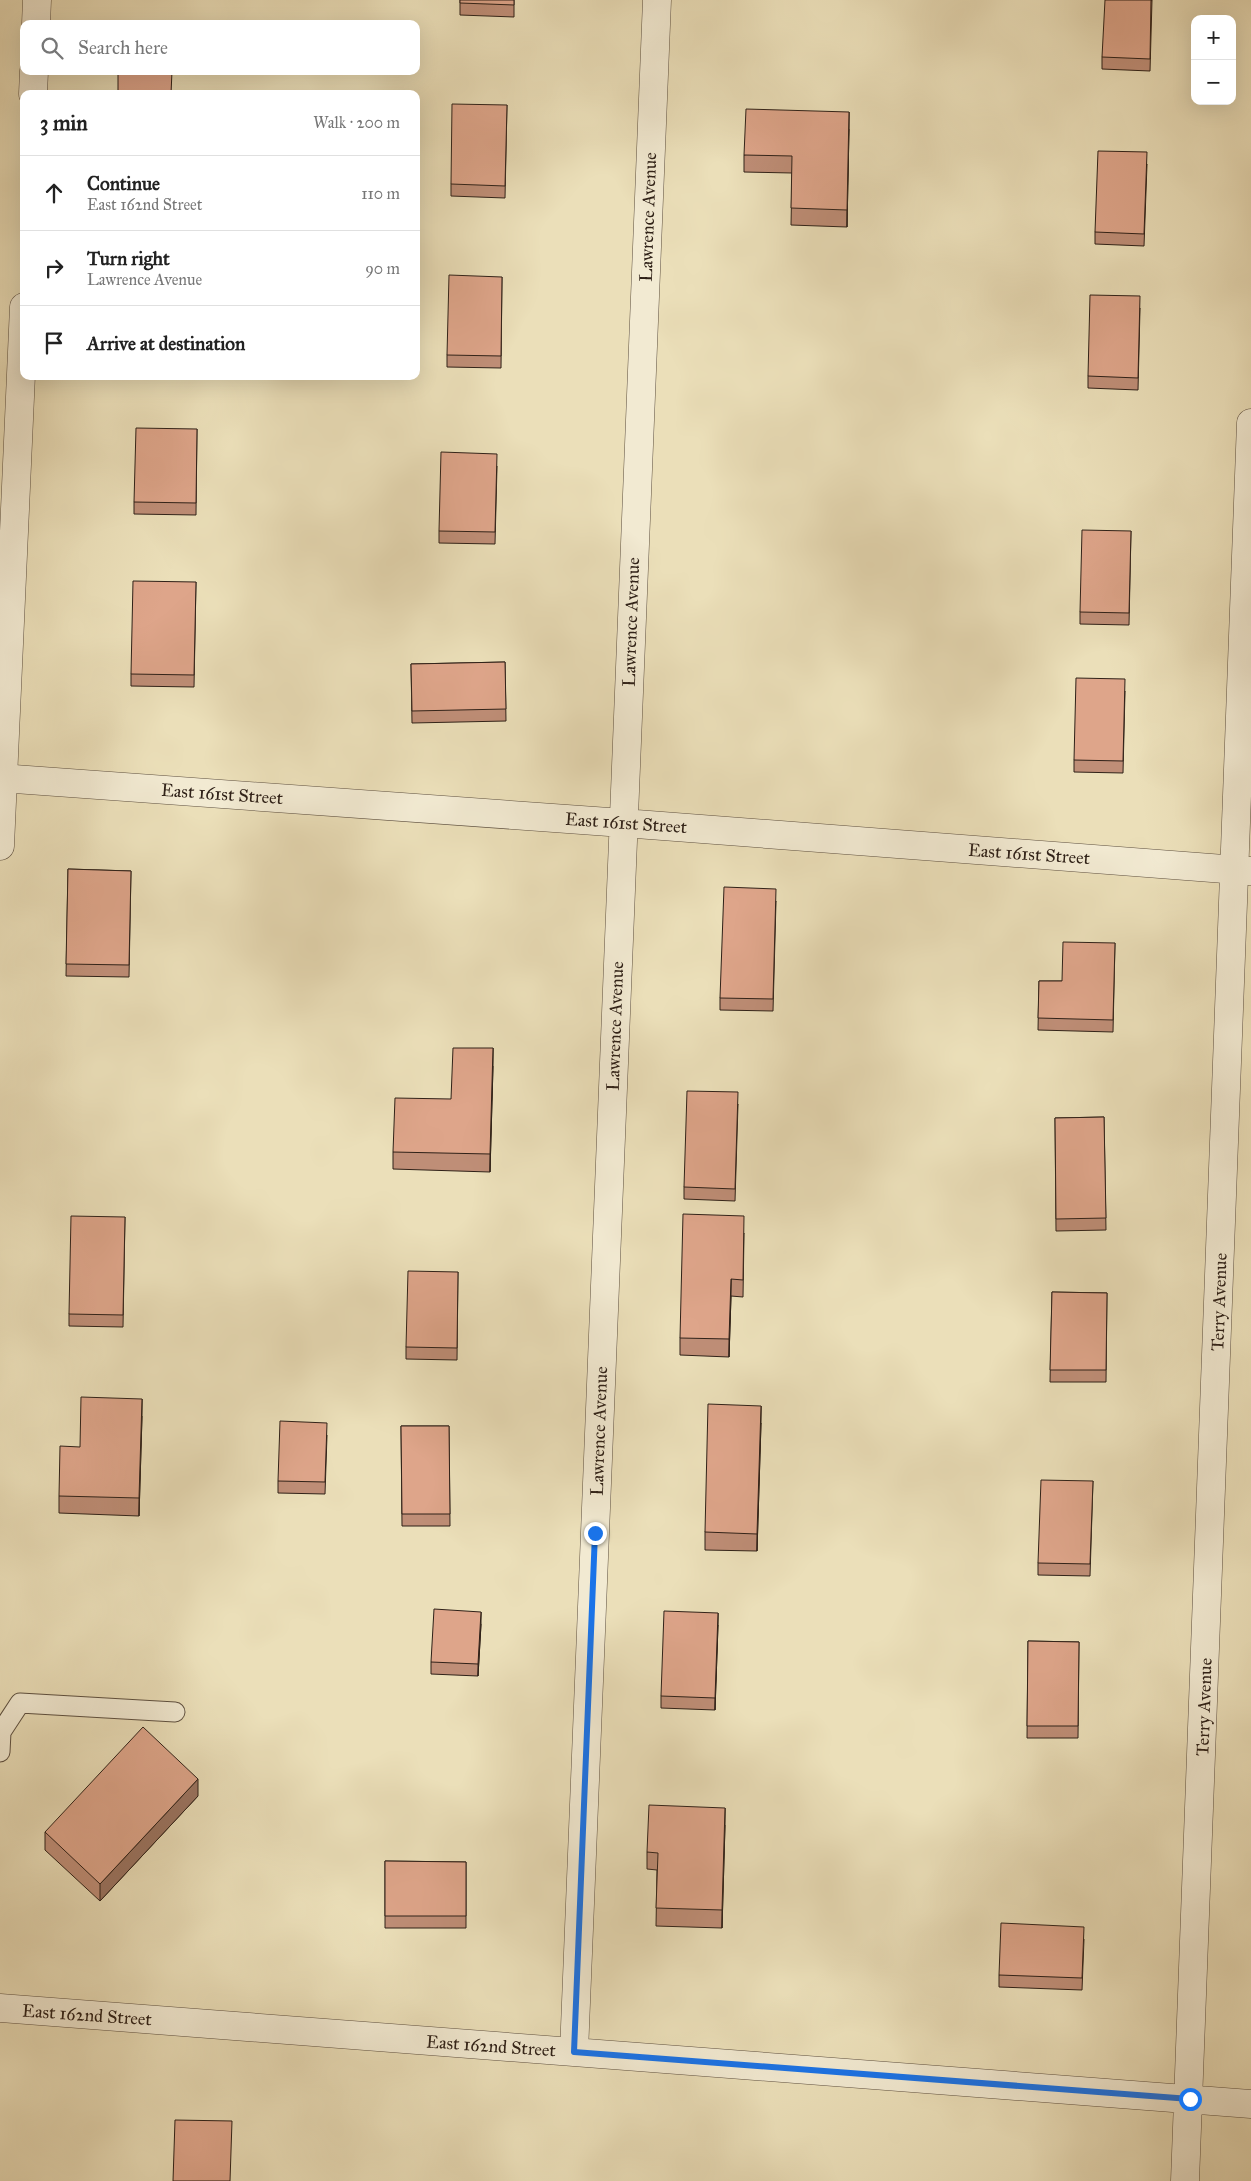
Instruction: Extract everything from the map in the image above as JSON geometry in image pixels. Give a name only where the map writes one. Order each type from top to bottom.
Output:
[{"type":"street","points":[[36,20],[37,0]]},
{"type":"street","name":"Lawrence Avenue","points":[[574,2052],[657,0]]},
{"type":"street","points":[[33,90],[34,75]]},
{"type":"street","points":[[0,846],[21,380]]},
{"type":"street","name":"Terry Avenue","points":[[1185,2181],[1243,870],[1251,423]]},
{"type":"street","name":"East 161st Street","points":[[2,778],[623,822],[1243,870]]},
{"type":"street","name":"East 162nd Street","points":[[0,2008],[1251,2104]]},
{"type":"lane","points":[[0,1752],[2,1732],[20,1702],[175,1712]]},
{"type":"building","points":[[460,0],[514,0],[514,5],[460,3]]},
{"type":"building","points":[[1105,0],[1151,0],[1150,59],[1102,57]]},
{"type":"building","points":[[118,75],[172,75],[171,90],[118,90]]},
{"type":"building","points":[[452,104],[507,105],[505,186],[451,184]]},
{"type":"building","points":[[746,109],[849,112],[847,210],[791,208],[792,156],[744,155]]},
{"type":"building","points":[[1098,151],[1147,152],[1144,234],[1095,232]]},
{"type":"building","points":[[449,275],[502,277],[501,356],[447,355]]},
{"type":"building","points":[[1090,295],[1140,296],[1138,378],[1088,376]]},
{"type":"building","points":[[136,428],[197,429],[196,503],[134,502]]},
{"type":"building","points":[[441,452],[497,454],[495,532],[439,531]]},
{"type":"building","points":[[1082,530],[1131,531],[1129,613],[1080,612]]},
{"type":"building","points":[[133,581],[196,582],[194,675],[131,674]]},
{"type":"building","points":[[505,662],[506,709],[412,711],[411,664]]},
{"type":"building","points":[[1076,678],[1125,679],[1123,761],[1074,760]]},
{"type":"building","points":[[68,869],[131,871],[129,965],[66,964]]},
{"type":"building","points":[[724,887],[776,889],[773,999],[720,998]]},
{"type":"building","points":[[1063,942],[1115,943],[1113,1020],[1038,1018],[1039,981],[1062,981]]},
{"type":"building","points":[[453,1048],[493,1048],[490,1154],[393,1152],[395,1098],[451,1099]]},
{"type":"building","points":[[687,1091],[738,1092],[735,1189],[684,1187]]},
{"type":"building","points":[[1104,1117],[1106,1218],[1056,1219],[1055,1118]]},
{"type":"building","points":[[683,1214],[744,1216],[743,1280],[731,1279],[729,1339],[680,1338]]},
{"type":"building","points":[[71,1216],[125,1217],[123,1315],[69,1314]]},
{"type":"building","points":[[408,1271],[458,1272],[457,1348],[406,1347]]},
{"type":"building","points":[[1052,1292],[1107,1293],[1106,1370],[1050,1370]]},
{"type":"building","points":[[81,1397],[142,1399],[139,1498],[59,1496],[60,1446],[80,1447]]},
{"type":"building","points":[[708,1404],[761,1406],[757,1534],[705,1532]]},
{"type":"building","points":[[280,1421],[327,1423],[325,1482],[278,1481]]},
{"type":"building","points":[[401,1426],[449,1426],[450,1514],[402,1514]]},
{"type":"building","points":[[1041,1480],[1093,1481],[1090,1564],[1038,1563]]},
{"type":"building","points":[[434,1609],[481,1612],[478,1664],[431,1662]]},
{"type":"building","points":[[664,1611],[718,1613],[715,1698],[661,1696]]},
{"type":"building","points":[[1028,1641],[1079,1642],[1078,1726],[1027,1726]]},
{"type":"building","points":[[143,1727],[198,1779],[100,1884],[45,1832]]},
{"type":"building","points":[[649,1805],[725,1808],[722,1910],[656,1908],[658,1853],[647,1852]]},
{"type":"building","points":[[385,1861],[466,1862],[466,1916],[385,1916]]},
{"type":"building","points":[[1001,1923],[1084,1927],[1082,1978],[999,1975]]},
{"type":"building","points":[[175,2120],[232,2121],[230,2181],[173,2181]]},
{"type":"route","points":[[595,1533],[574,2052],[1190,2099]]}]
